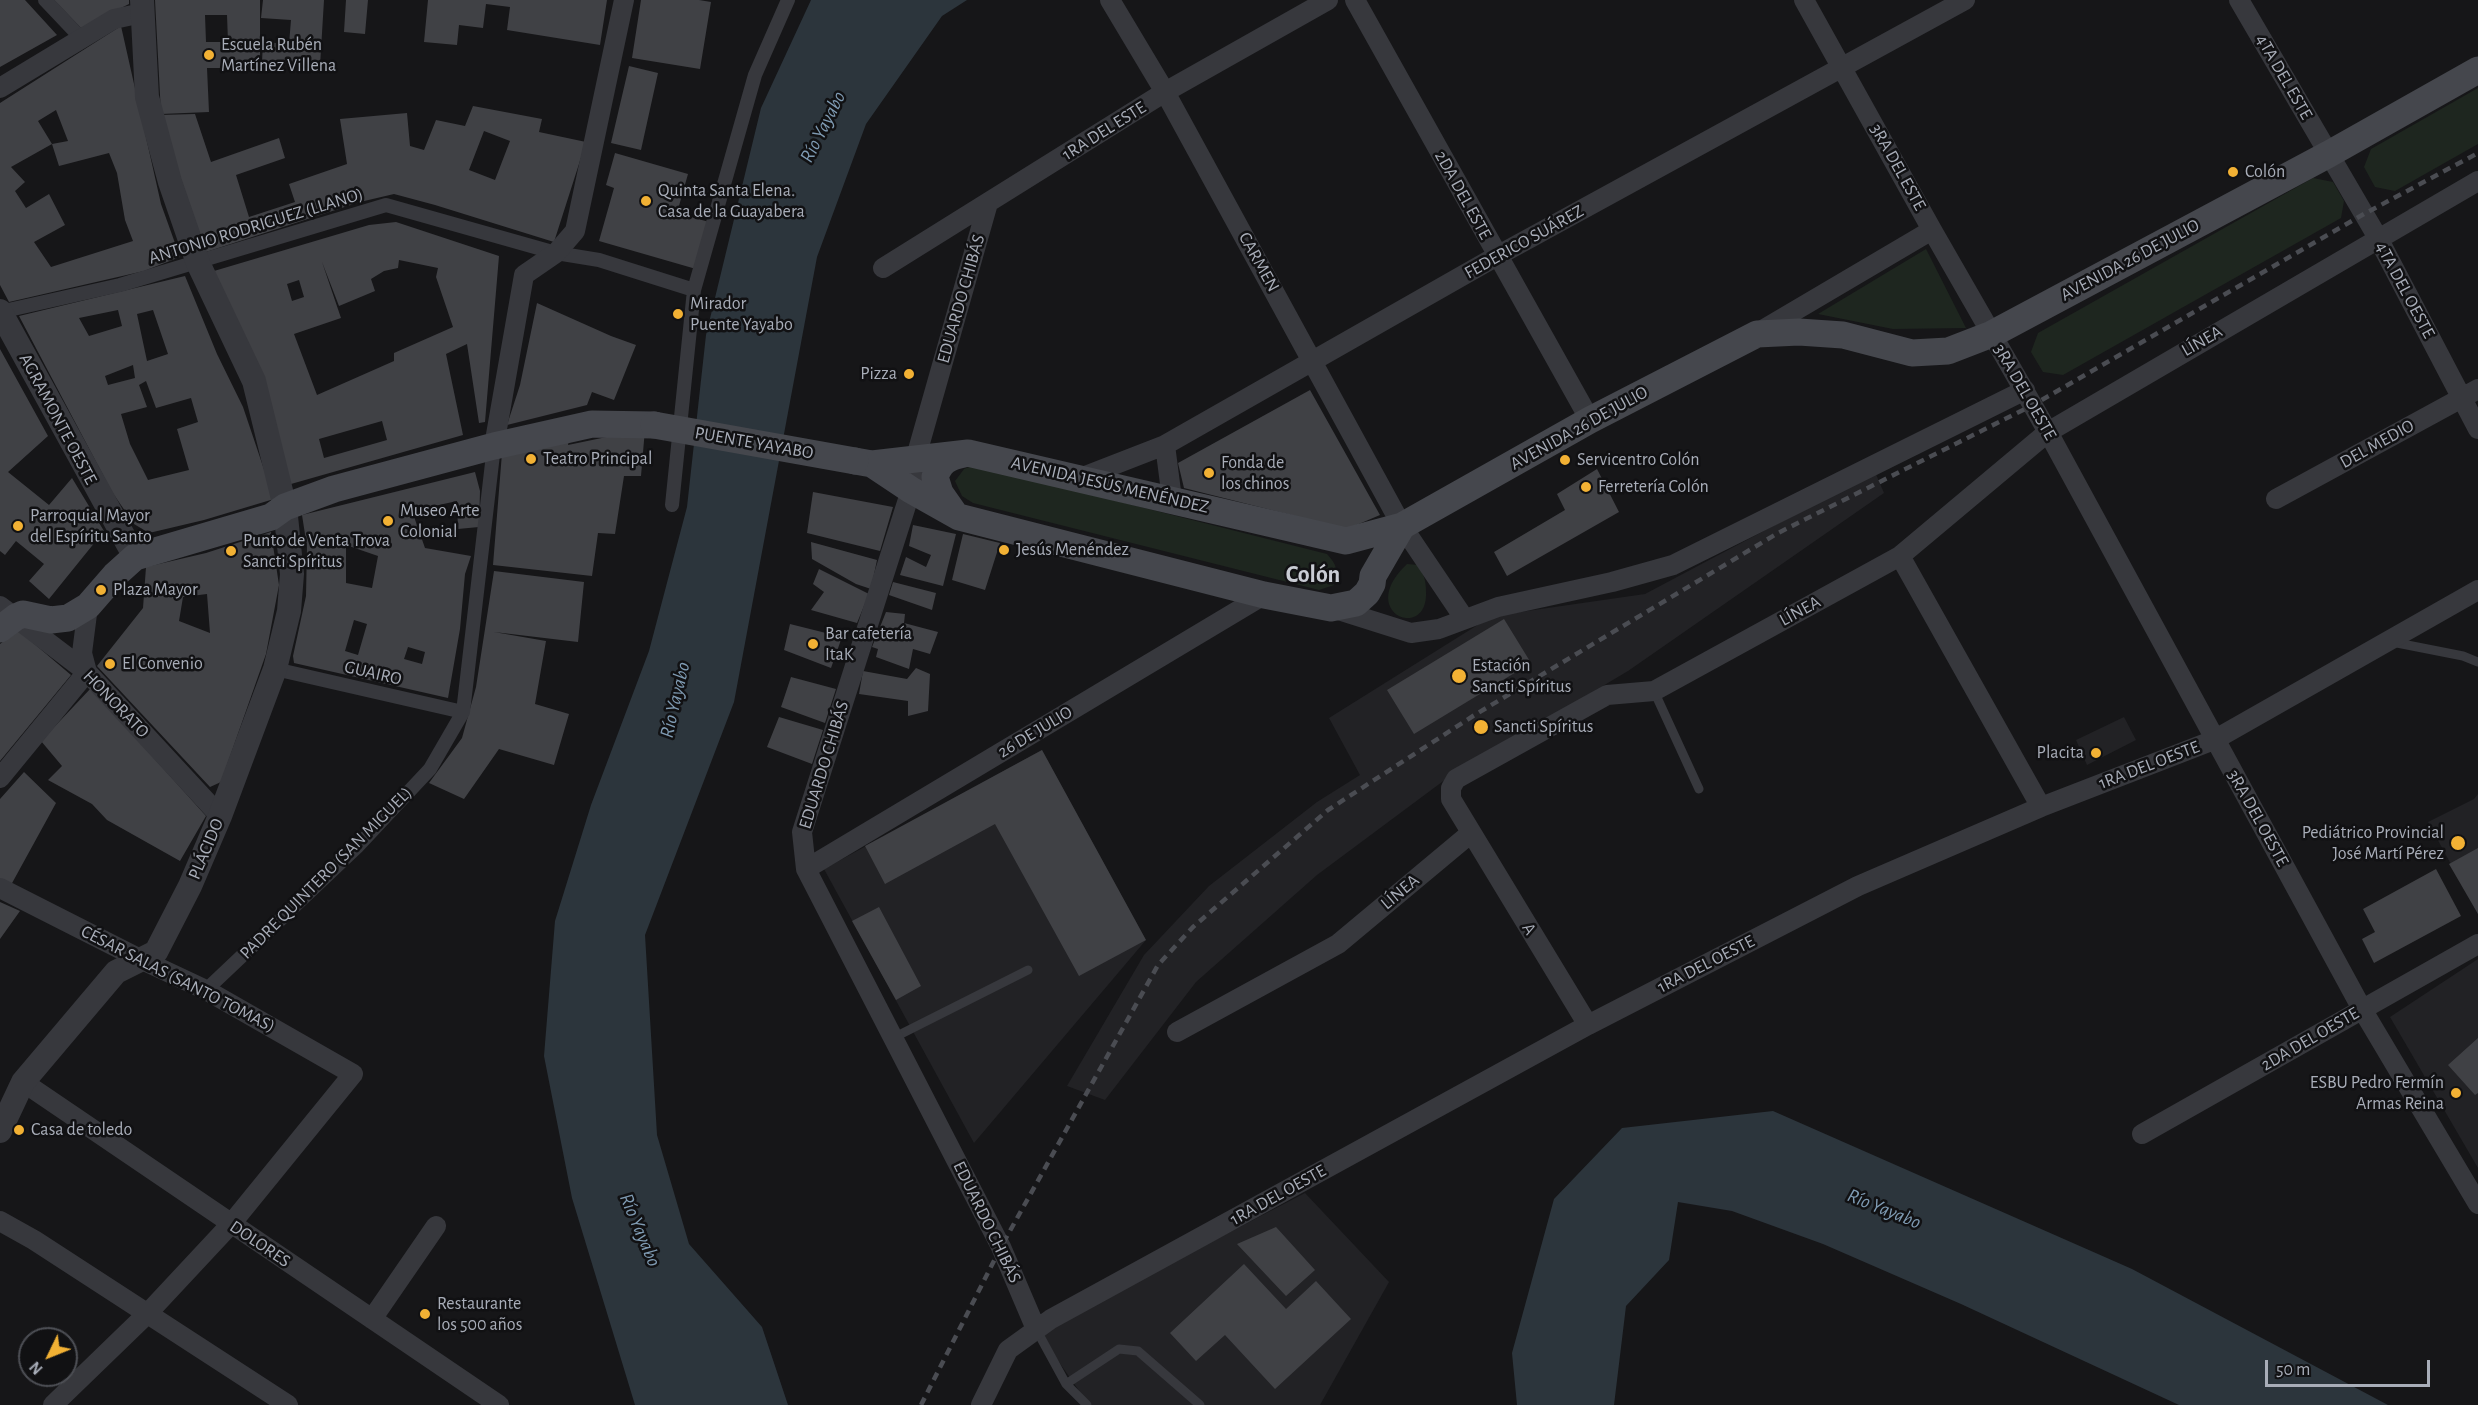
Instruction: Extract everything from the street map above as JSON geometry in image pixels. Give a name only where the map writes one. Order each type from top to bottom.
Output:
[{"type":"main road","name":"AVENIDA 26 DE JULIO","points":[[1346,541],[1402,526],[1590,420],[1757,334],[1799,332],[1843,335],[1912,353],[1948,351],[1992,334],[2329,154],[2478,70]]},
{"type":"main road","name":"PUENTE YAYABO","points":[[135,557],[271,517],[285,507],[334,489],[494,446],[592,424],[654,425],[863,463]]},
{"type":"main road","name":"AVENIDA JESÚS MENÉNDEZ","points":[[863,463],[968,453],[1346,541]]},
{"type":"main road","points":[[959,517],[943,500],[935,477],[943,462],[952,456],[968,453]]},
{"type":"main road","points":[[863,463],[959,517],[1264,595],[1330,608],[1356,603],[1367,593],[1373,576],[1402,526]]},
{"type":"main road","points":[[1346,541],[1365,560],[1373,576]]},
{"type":"main road","points":[[5,617],[23,614],[60,620],[77,614],[88,606],[115,575],[135,557]]},
{"type":"street","points":[[45,0],[81,38]]},
{"type":"street","name":"PADRE QUINTERO (SAN MIGUEL)","points":[[206,990],[357,847],[430,769],[463,712],[494,446],[524,275],[556,253],[575,231],[624,0]]},
{"type":"street","points":[[672,505],[694,290],[755,75],[788,0]]},
{"type":"street","name":"CARMEN","points":[[1110,0],[1165,92],[1402,526]]},
{"type":"street","name":"1RA DEL ESTE","points":[[884,268],[1165,92],[1328,0]]},
{"type":"street","name":"2DA DEL ESTE","points":[[1355,0],[1590,420]]},
{"type":"street","name":"3RA DEL ESTE","points":[[1804,0],[1992,334]]},
{"type":"street","name":"FEDERICO SUÁREZ","points":[[1080,478],[1165,445],[1497,256],[1842,65],[1965,0]]},
{"type":"street","name":"4TA DEL ESTE","points":[[2239,0],[2329,154]]},
{"type":"street","points":[[0,88],[114,19],[142,7]]},
{"type":"street","name":"PLÁCIDO","points":[[0,1131],[22,1082],[116,972],[156,952],[190,886],[220,816],[275,669],[290,610],[292,574],[285,507],[254,381],[198,263],[170,182],[147,97],[142,7]]},
{"type":"street","name":"4TA DEL OESTE","points":[[2329,154],[2470,393],[2478,429]]},
{"type":"street","name":"LÍNEA","points":[[1177,1032],[1338,944],[1471,833],[1451,799],[1451,788],[1456,779],[1607,695],[1654,691],[1900,556],[2048,432],[2478,181]]},
{"type":"street","name":"EDUARDO CHIBÁS","points":[[988,203],[916,458],[911,490],[802,832],[806,869],[1001,1247],[1036,1329]]},
{"type":"street","name":"ANTONIO RODRIGUEZ (LLANO)","points":[[0,312],[120,285],[386,205],[556,253],[599,260],[694,290]]},
{"type":"street","name":"AVENIDA 26 DE JULIO","points":[[1757,334],[1932,230]]},
{"type":"street","name":"AGRAMONTE OESTE","points":[[0,312],[135,557]]},
{"type":"street","name":"3RA DEL OESTE","points":[[1992,334],[2025,390],[2362,1009],[2478,1204]]},
{"type":"street","points":[[1330,608],[1411,633],[1439,629],[1498,607],[1602,585],[1673,565],[2025,390]]},
{"type":"street","name":"DEL MEDIO","points":[[2276,499],[2470,393]]},
{"type":"street","points":[[1165,445],[1172,499]]},
{"type":"street","points":[[1402,526],[1464,618]]},
{"type":"street","points":[[1900,556],[2041,807]]},
{"type":"street","name":"1RA DEL OESTE","points":[[981,1405],[1008,1350],[1036,1329],[1588,1025],[1858,886],[2041,807],[2214,740],[2478,590]]},
{"type":"street","name":"26 DE JULIO","points":[[806,869],[1264,595]]},
{"type":"street","points":[[0,778],[87,672],[82,653],[88,606]]},
{"type":"street","name":"HONORATO","points":[[5,617],[87,672],[220,816]]},
{"type":"street","name":"GUAIRO","points":[[275,669],[463,712]]},
{"type":"street","name":"A","points":[[1471,833],[1588,1025]]},
{"type":"street","name":"CÉSAR SALAS (SANTO TOMAS)","points":[[0,888],[206,990],[353,1074],[231,1224]]},
{"type":"street","name":"2DA DEL OESTE","points":[[2142,1134],[2478,944]]},
{"type":"street","name":"DOLORES","points":[[22,1082],[499,1405]]},
{"type":"street","points":[[0,1221],[34,1240],[288,1405]]},
{"type":"street","points":[[54,1405],[147,1314],[231,1224]]},
{"type":"street","points":[[372,1319],[436,1226]]},
{"type":"lane","points":[[2386,641],[2463,656],[2478,662]]},
{"type":"lane","points":[[1654,691],[1699,789]]},
{"type":"lane","points":[[893,1038],[1028,970]]},
{"type":"lane","points":[[1036,1329],[1066,1384],[1087,1405]]},
{"type":"lane","points":[[1066,1384],[1119,1349],[1138,1351],[1200,1405]]},
{"type":"shaded area","points":[[2478,88],[2478,144],[2395,191],[2375,187],[2364,167],[2371,149]]},
{"type":"shaded area","points":[[2313,178],[2333,182],[2344,201],[2341,218],[2063,375],[2043,372],[2031,352],[2038,333]]},
{"type":"shaded area","points":[[1926,249],[1966,328],[1893,329],[1818,314]]},
{"type":"shaded area","points":[[974,465],[1327,554],[1336,568],[1334,585],[1319,590],[973,503],[962,496],[955,481],[964,469]]},
{"type":"shaded area","name":"Estación Sancti Spíritus","points":[[1875,472],[1884,493],[1628,671],[1446,779],[1317,875],[1196,982],[1105,1100],[1067,1086],[1144,955],[1209,886],[1317,802],[1360,775],[1329,718],[1492,616],[1645,594]]},
{"type":"shaded area","points":[[1407,564],[1418,565],[1426,584],[1426,592],[1424,607],[1417,616],[1407,618],[1398,615],[1391,608],[1388,596],[1393,581]]},
{"type":"shaded area","name":"Placita","points":[[2124,717],[2136,740],[2087,765],[2076,740]]},
{"type":"shaded area","points":[[1042,750],[1146,940],[974,1143],[824,869]]},
{"type":"shaded area","name":"Pediátrico Provincial José Martí Pérez","points":[[2478,794],[2478,914],[2428,822],[2474,799]]},
{"type":"shaded area","name":"ESBU Pedro Fermín Armas Reina","points":[[2478,959],[2478,1168],[2390,1017]]},
{"type":"shaded area","points":[[1305,1193],[1389,1282],[1320,1405],[1089,1405],[1038,1332]]},
{"type":"water","name":"Río Yayabo","points":[[811,0],[967,0],[942,16],[866,124],[817,257],[734,702],[645,935],[657,1135],[689,1244],[762,1327],[788,1405],[635,1405],[572,1198],[544,1056],[555,921],[591,805],[649,651],[687,507],[706,335],[761,108]]},
{"type":"water","name":"Río Yayabo","points":[[1773,1111],[2132,1269],[2388,1405],[2179,1405],[1961,1304],[1823,1244],[1732,1211],[1678,1202],[1669,1260],[1626,1306],[1614,1405],[1517,1405],[1512,1353],[1554,1199],[1622,1128]]},
{"type":"building","points":[[0,0],[25,0],[57,35],[0,67]]},
{"type":"building","points":[[54,0],[129,0],[129,4],[81,28]]},
{"type":"building","name":"Escuela Rubén Martínez Villena","points":[[155,0],[260,0],[260,68],[207,68],[209,112],[161,114]],"holes":[[[205,15],[227,15],[228,42],[206,42]]]},
{"type":"building","points":[[263,0],[324,0],[320,66],[262,62],[263,42],[289,44],[291,20],[261,18]]},
{"type":"building","points":[[346,0],[368,0],[365,34],[344,32]]},
{"type":"building","points":[[428,0],[607,0],[600,45],[507,30],[510,7],[486,4],[483,28],[459,25],[457,45],[424,42]]},
{"type":"building","points":[[641,0],[711,2],[700,69],[632,58]]},
{"type":"building","points":[[121,26],[161,204],[180,257],[144,271],[9,302],[0,285],[0,103]],"holes":[[[56,110],[68,141],[52,144],[38,121]],[[52,144],[59,166],[109,153],[117,173],[125,220],[133,241],[51,267],[34,242],[65,225],[49,194],[26,208],[15,191],[25,182],[11,167]]]},
{"type":"building","points":[[629,66],[658,73],[641,150],[611,143]]},
{"type":"building","points":[[473,106],[542,119],[539,132],[586,142],[554,242],[394,194],[360,202],[206,252],[159,115],[195,114],[211,162],[279,138],[285,158],[236,175],[249,217],[295,202],[289,184],[347,164],[340,119],[407,113],[410,146],[424,150],[436,120],[465,126]],"holes":[[[484,131],[510,141],[495,180],[469,170]]]},
{"type":"building","name":"Quinta Santa Elena. Casa de la Guayabera","points":[[615,153],[688,174],[677,213],[709,222],[696,269],[599,241],[614,188],[606,185]]},
{"type":"building","points":[[396,222],[499,256],[485,422],[479,423],[467,344],[446,354],[463,435],[291,484],[214,271],[369,225]],"holes":[[[399,260],[438,268],[436,277],[453,327],[394,353],[394,361],[317,395],[294,334],[341,318],[322,262],[339,306],[375,291],[371,279],[384,271],[398,268]],[[299,280],[304,297],[292,301],[287,284]],[[382,421],[387,440],[324,458],[319,439]]]},
{"type":"building","points":[[185,276],[217,354],[243,407],[274,499],[204,520],[149,533],[134,524],[112,492],[19,316]],"holes":[[[118,310],[122,326],[89,336],[79,318]],[[153,310],[168,354],[147,361],[137,314]],[[133,365],[135,378],[108,385],[105,376]],[[146,381],[156,408],[191,398],[198,422],[177,429],[189,470],[148,480],[130,444],[121,414],[147,407],[139,385]]]},
{"type":"building","points":[[537,303],[636,345],[614,400],[592,392],[587,405],[507,425],[520,385]]},
{"type":"building","points":[[0,349],[48,436],[8,472],[49,505],[72,478],[104,531],[49,599],[29,581],[44,564],[16,541],[5,555],[0,551]]},
{"type":"building","points":[[1310,390],[1380,515],[1347,529],[1184,488],[1178,463]]},
{"type":"building","points":[[645,429],[641,476],[624,476],[615,534],[598,533],[592,576],[493,565],[502,453],[569,439],[568,445]]},
{"type":"building","points":[[1597,469],[1619,512],[1507,576],[1494,552],[1565,510],[1557,494]]},
{"type":"building","points":[[475,472],[480,491],[479,527],[458,529],[457,501],[412,511],[425,548],[471,556],[465,574],[460,629],[448,698],[294,663],[293,656],[306,596],[307,547],[302,515]],"holes":[[[346,545],[378,556],[372,588],[346,583]],[[354,620],[367,624],[358,655],[345,651]],[[408,647],[425,652],[422,664],[404,659]]]},
{"type":"building","points":[[813,492],[893,507],[880,551],[807,533]]},
{"type":"building","points":[[913,525],[956,534],[943,586],[900,575],[906,557],[926,567],[931,555],[909,546]]},
{"type":"building","points":[[271,532],[279,585],[266,654],[221,782],[210,787],[97,666],[143,608],[146,567],[206,553]],"holes":[[[207,594],[210,633],[179,621],[183,597]]]},
{"type":"building","points":[[963,534],[1000,543],[985,590],[952,580]]},
{"type":"building","points":[[811,542],[877,560],[871,589],[856,584],[812,559]]},
{"type":"building","points":[[819,569],[869,594],[857,623],[811,610],[824,592],[813,584]]},
{"type":"building","points":[[494,571],[584,582],[578,642],[494,632],[546,641],[535,704],[569,714],[554,765],[499,749],[464,799],[429,783],[462,738],[476,687]]},
{"type":"building","points":[[893,582],[936,593],[932,610],[889,595]]},
{"type":"building","points":[[886,612],[905,614],[904,623],[938,632],[930,654],[913,649],[909,669],[876,657],[878,649],[872,647]]},
{"type":"building","name":"Estación Sancti Spíritus","points":[[1504,619],[1531,663],[1414,734],[1387,690]]},
{"type":"building","name":"Bar cafetería ItaK","points":[[790,624],[842,637],[831,668],[784,650]]},
{"type":"building","points":[[18,630],[71,675],[0,761],[0,644]]},
{"type":"building","points":[[916,668],[930,674],[928,711],[908,716],[908,701],[859,694],[863,671],[907,679]]},
{"type":"building","points":[[791,677],[836,689],[825,723],[781,707]]},
{"type":"building","points":[[91,688],[206,816],[180,861],[107,820],[92,804],[48,780],[62,766],[41,741]]},
{"type":"building","points":[[779,717],[823,730],[812,764],[767,747]]},
{"type":"building","points":[[1042,750],[1146,940],[1079,976],[995,824],[885,884],[865,846]]},
{"type":"building","points":[[24,772],[56,803],[11,885],[0,879],[0,799]]},
{"type":"building","points":[[2478,848],[2478,914],[2449,864]]},
{"type":"building","points":[[2436,869],[2461,916],[2374,963],[2362,939],[2375,932],[2363,909]]},
{"type":"building","points":[[0,902],[20,911],[0,939]]},
{"type":"building","points":[[879,907],[921,986],[896,1000],[852,921]]},
{"type":"building","points":[[2478,1038],[2478,1093],[2475,1095],[2448,1065]]},
{"type":"building","points":[[1276,1227],[1315,1270],[1286,1296],[1237,1244]]},
{"type":"building","points":[[1244,1264],[1286,1309],[1316,1281],[1351,1319],[1275,1389],[1225,1335],[1196,1361],[1170,1333]]},
{"type":"railway","points":[[921,1405],[1001,1247],[1158,965],[1193,927],[1328,810],[1473,716],[1778,533],[2033,405],[2364,214],[2478,153]]},
{"type":"place","name":"Escuela Rubén Martínez Villena","points":[[209,55]]},
{"type":"place","name":"Colón","points":[[2233,172]]},
{"type":"place","name":"Quinta Santa Elena. Casa de la Guayabera","points":[[646,201]]},
{"type":"place","name":"Mirador Puente Yayabo","points":[[678,314]]},
{"type":"place","name":"Pizza","points":[[909,374]]},
{"type":"place","name":"Teatro Principal","points":[[531,459]]},
{"type":"place","name":"Servicentro Colón","points":[[1565,460]]},
{"type":"place","name":"Fonda de los chinos","points":[[1209,473]]},
{"type":"place","name":"Ferretería Colón","points":[[1586,487]]},
{"type":"place","name":"Museo Arte Colonial","points":[[388,521]]},
{"type":"place","name":"Parroquial Mayor del Espíritu Santo","points":[[18,526]]},
{"type":"place","name":"Jesús Menéndez","points":[[1004,550]]},
{"type":"place","name":"Punto de Venta Trova Sancti Spíritus","points":[[231,551]]},
{"type":"place","name":"Plaza Mayor","points":[[101,590]]},
{"type":"place","name":"Bar cafetería ItaK","points":[[813,644]]},
{"type":"place","name":"El Convenio","points":[[110,664]]},
{"type":"place","name":"Estación Sancti Spíritus","points":[[1459,676]]},
{"type":"place","name":"Sancti Spíritus","points":[[1481,727]]},
{"type":"place","name":"Placita","points":[[2096,753]]},
{"type":"place","name":"Pediátrico Provincial José Martí Pérez","points":[[2458,843]]},
{"type":"place","name":"ESBU Pedro Fermín Armas Reina","points":[[2456,1093]]},
{"type":"place","name":"Casa de toledo","points":[[19,1130]]},
{"type":"place","name":"Restaurante los 500 años","points":[[425,1314]]},
{"type":"district","name":"Colón","points":[[1313,575]]}]
